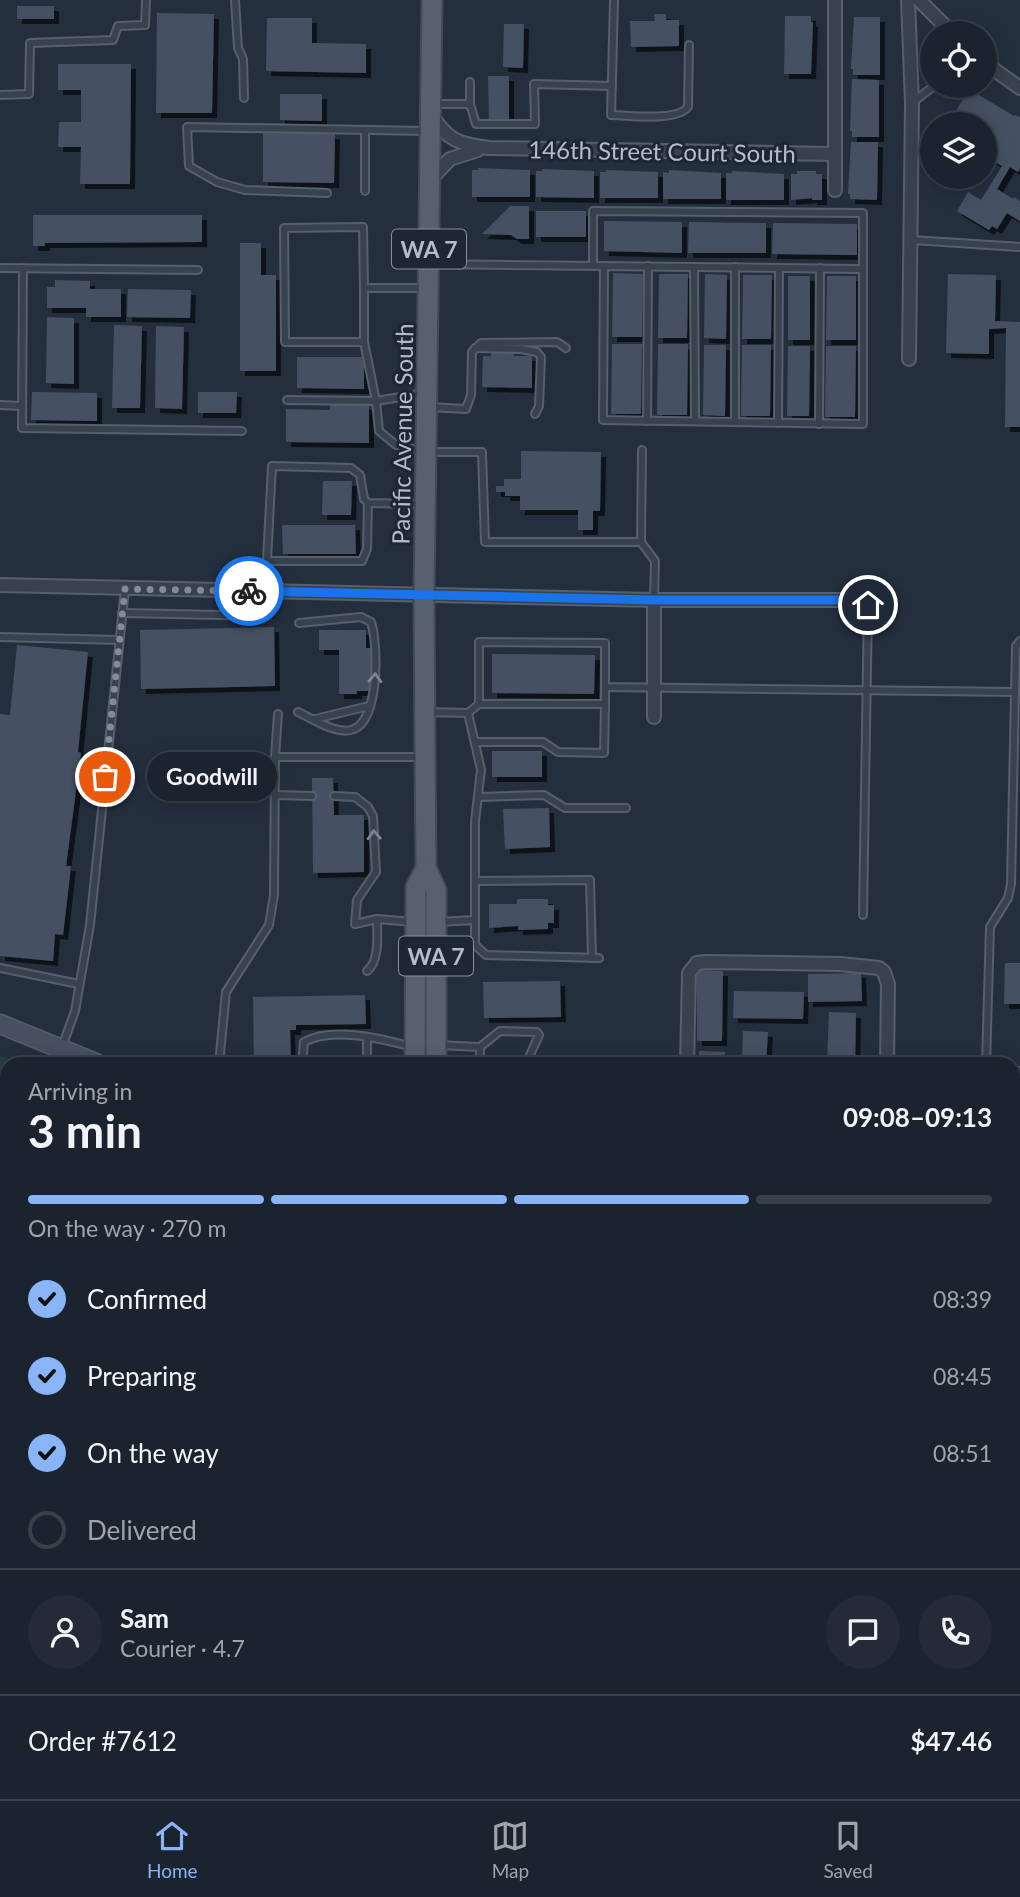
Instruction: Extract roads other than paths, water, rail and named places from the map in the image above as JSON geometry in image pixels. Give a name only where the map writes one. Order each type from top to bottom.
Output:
[{"type":"main road","name":"Pacific Avenue South","points":[[432,0],[424,712],[426,868],[436,890],[436,1055]]},
{"type":"main road","name":"Pacific Avenue South","points":[[415,1056],[416,887],[426,868]]},
{"type":"main road","points":[[0,1024],[81,1057]]},
{"type":"street","points":[[835,0],[835,190]]},
{"type":"street","points":[[908,0],[912,103],[909,359]]},
{"type":"street","points":[[919,0],[940,21]]},
{"type":"street","points":[[997,72],[1020,88]]},
{"type":"street","name":"146th Street Court South","points":[[430,116],[441,131],[452,139],[464,145],[489,148],[835,154]]},
{"type":"street","name":"146th Street Court South","points":[[429,180],[450,159],[474,150],[489,148]]},
{"type":"street","points":[[0,585],[654,600],[841,600],[868,605]]},
{"type":"street","points":[[654,600],[654,717]]},
{"type":"street","points":[[687,1057],[688,984],[692,967],[706,962],[840,964],[868,966],[884,972],[888,984],[887,1057]]},
{"type":"lane","points":[[0,95],[29,94],[30,43],[113,40],[118,26],[145,25],[146,0]]},
{"type":"lane","points":[[236,0],[238,48],[243,59],[244,99]]},
{"type":"lane","points":[[614,0],[611,115],[672,116],[684,112],[688,107],[689,45]]},
{"type":"lane","points":[[470,82],[470,104],[476,124],[535,124],[534,84],[612,86]]},
{"type":"lane","points":[[912,103],[920,97]]},
{"type":"lane","points":[[327,193],[245,190],[217,181],[189,166],[187,127],[365,130],[470,104]]},
{"type":"lane","points":[[365,130],[365,191]]},
{"type":"lane","points":[[593,266],[593,211],[863,213],[863,424],[603,420],[604,266]]},
{"type":"lane","points":[[364,342],[285,342],[284,228],[363,227],[364,342],[379,431],[396,445],[426,452],[482,452],[485,541],[641,542]]},
{"type":"lane","points":[[912,240],[1020,247]]},
{"type":"lane","points":[[428,264],[863,269]]},
{"type":"lane","points":[[647,421],[648,266]]},
{"type":"lane","points":[[694,267],[695,421]]},
{"type":"lane","points":[[735,267],[735,422]]},
{"type":"lane","points":[[0,268],[198,270]]},
{"type":"lane","points":[[23,268],[22,428],[242,430]]},
{"type":"lane","points":[[778,423],[779,268]]},
{"type":"lane","points":[[818,424],[820,268]]},
{"type":"lane","points":[[364,288],[428,288]]},
{"type":"lane","points":[[287,400],[427,400],[466,409],[471,395],[472,352],[481,343],[557,342],[566,348]]},
{"type":"lane","points":[[474,348],[537,352],[541,357],[539,406],[535,414]]},
{"type":"lane","points":[[0,405],[22,406]]},
{"type":"lane","points":[[642,450],[641,542],[655,561],[654,600]]},
{"type":"lane","points":[[122,613],[264,616],[272,466],[351,468],[360,475],[364,499],[368,503],[367,550],[362,561],[267,561]]},
{"type":"lane","points":[[368,503],[425,504]]},
{"type":"lane","points":[[62,1049],[75,1012],[90,925],[125,589]]},
{"type":"lane","points":[[863,915],[868,605]]},
{"type":"lane","points":[[298,712],[344,730],[355,729],[363,722],[376,683],[374,631],[371,622],[361,617],[299,623]]},
{"type":"lane","points":[[0,638],[120,640]]},
{"type":"lane","points":[[986,1057],[990,927],[1007,898],[1011,884],[1014,692],[1016,646],[1020,641]]},
{"type":"lane","points":[[475,742],[543,742],[558,752],[604,753],[605,643],[480,642],[479,704]]},
{"type":"lane","points":[[605,687],[1014,692]]},
{"type":"lane","points":[[424,712],[468,713],[479,704],[605,704]]},
{"type":"lane","points":[[313,719],[369,706]]},
{"type":"lane","points":[[468,713],[481,770],[475,821],[475,881],[475,945],[486,955],[595,958],[590,880],[475,881]]},
{"type":"lane","points":[[220,1057],[226,992],[269,925],[274,895],[278,714]]},
{"type":"lane","points":[[275,757],[425,757]]},
{"type":"lane","points":[[275,795],[313,796]]},
{"type":"lane","points":[[479,797],[544,795],[565,808],[626,808]]},
{"type":"lane","points":[[334,796],[355,797],[368,807],[373,816],[376,872],[358,897],[355,925],[377,919],[415,922]]},
{"type":"lane","points":[[367,971],[372,967],[375,954],[377,919]]},
{"type":"lane","points":[[436,922],[475,920]]},
{"type":"lane","points":[[0,968],[79,984]]},
{"type":"lane","points":[[436,1055],[480,1047],[500,1031],[537,1032],[539,1035],[529,1057]]},
{"type":"lane","points":[[303,1057],[304,1042],[315,1035],[367,1037],[415,1056]]},
{"type":"lane","points":[[367,1037],[367,1057]]},
{"type":"lane","points":[[480,1047],[480,1057]]},
{"type":"place","name":"Goodwill","points":[[105,777]]}]
